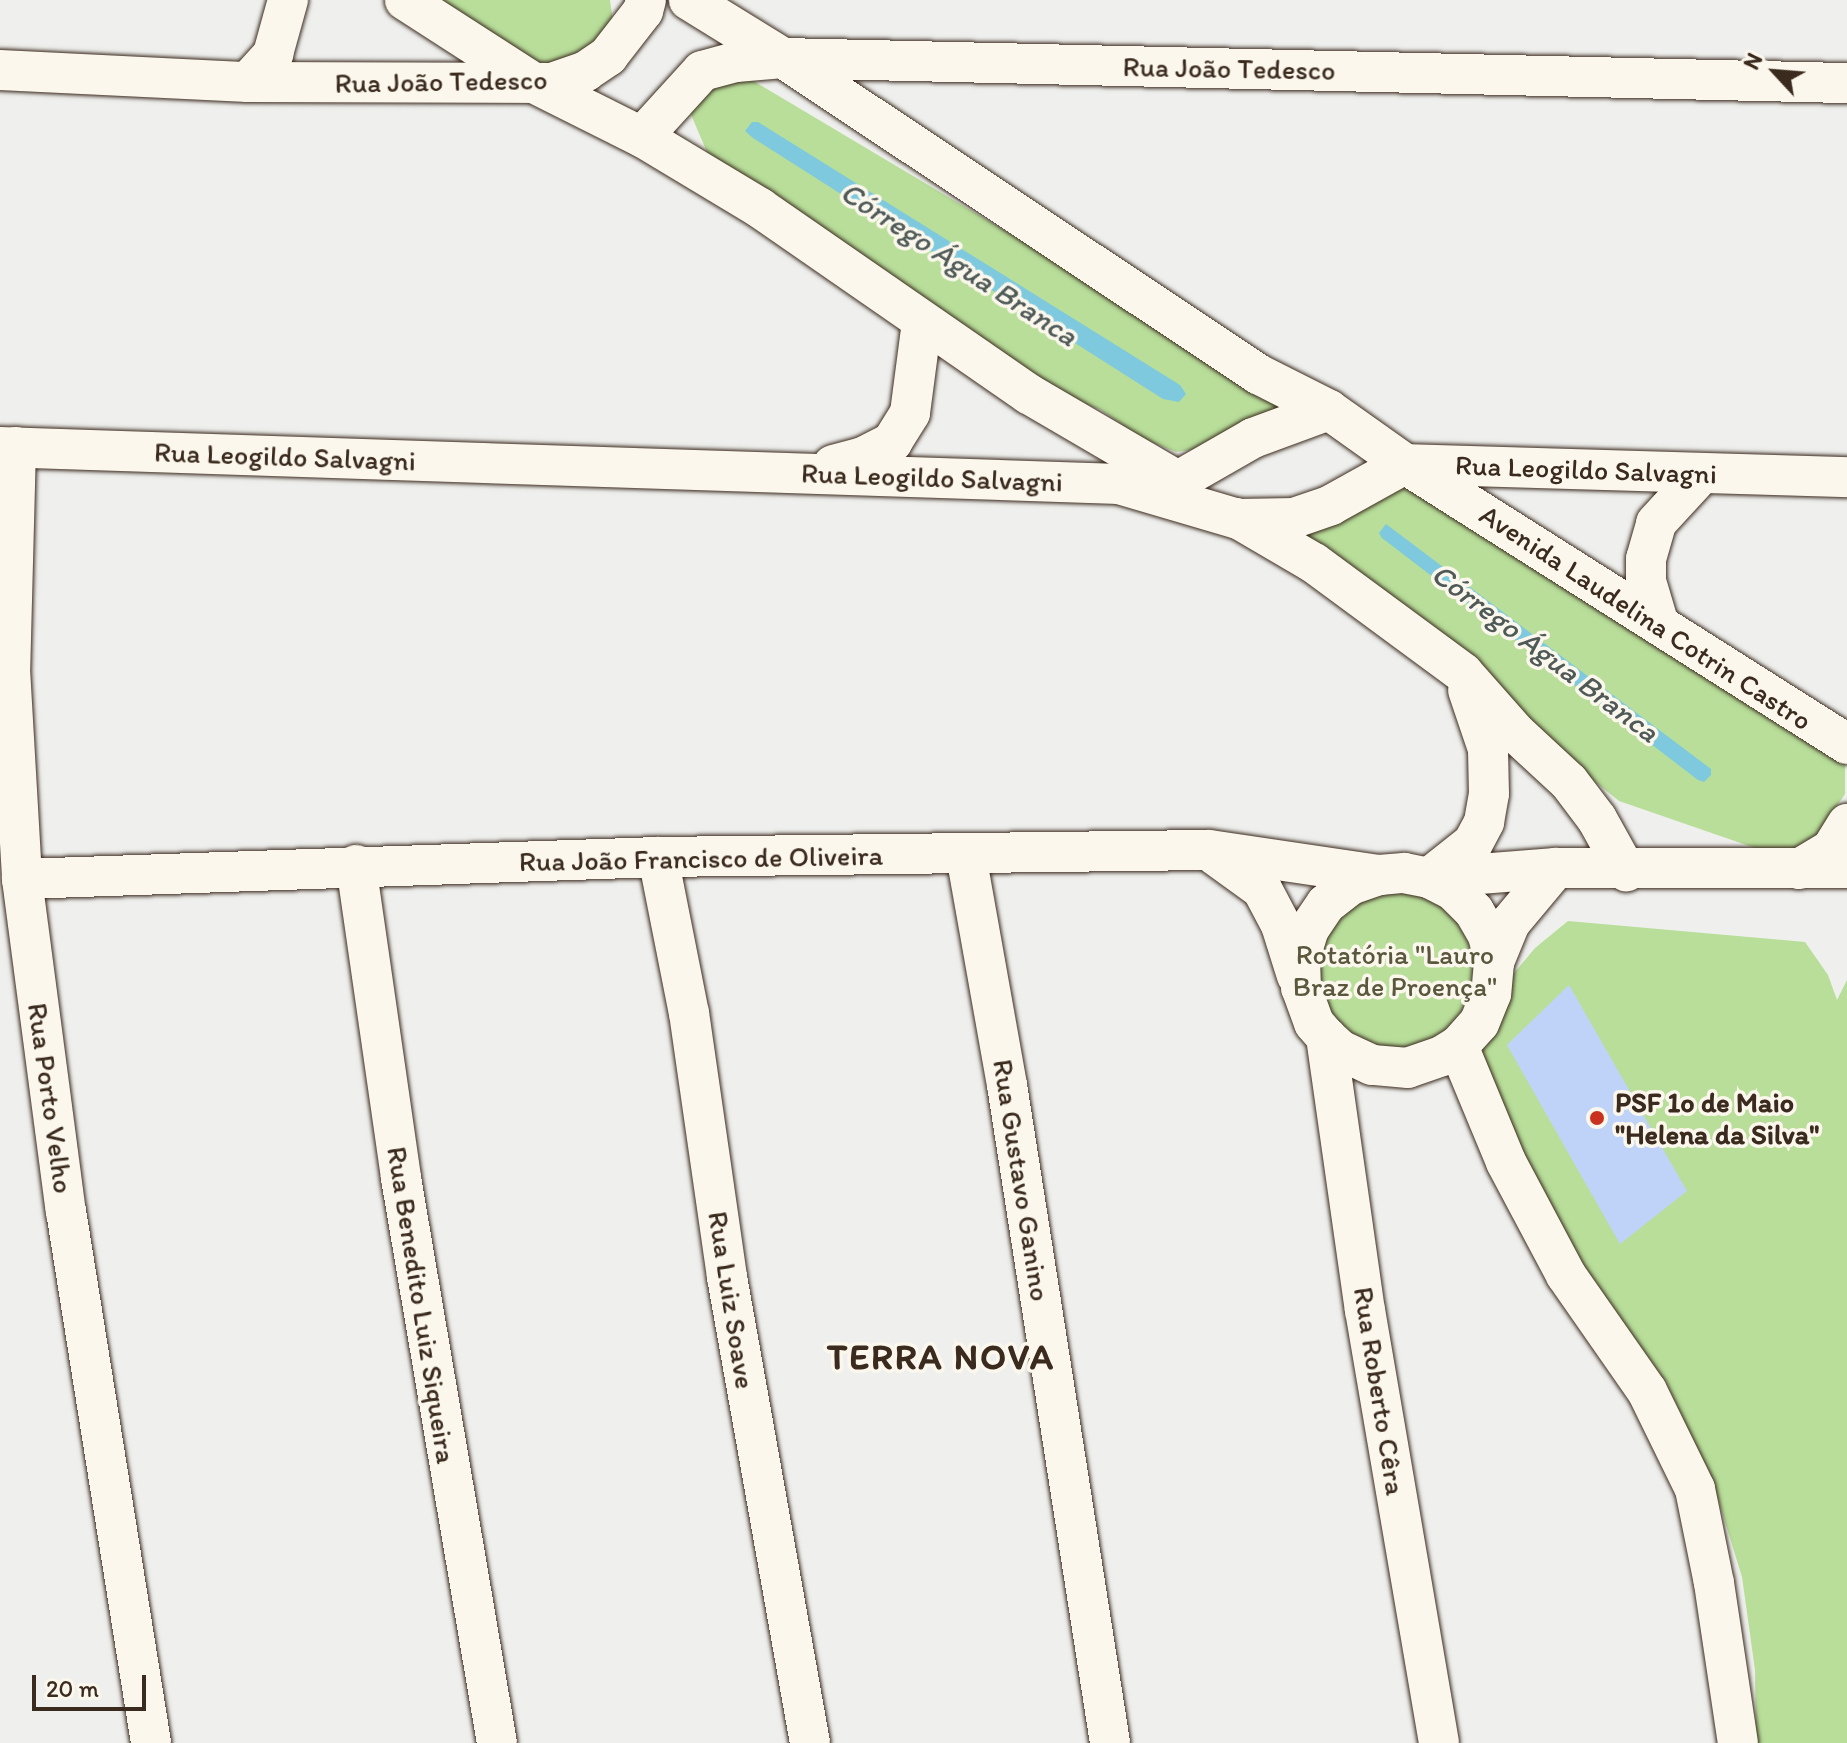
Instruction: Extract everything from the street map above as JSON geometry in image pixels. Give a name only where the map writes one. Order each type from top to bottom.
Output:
[{"type":"street","points":[[248,82],[273,54],[288,0]]},
{"type":"street","points":[[405,0],[532,82],[642,137],[760,208],[1029,394],[1314,563],[1463,673],[1516,733],[1569,782],[1597,819],[1626,871]]},
{"type":"street","name":"Rua João Tedesco","points":[[0,70],[248,82],[552,83],[586,71],[608,56],[643,11],[646,0]]},
{"type":"street","name":"Avenida Laudelina Cotrin Castro","points":[[689,0],[783,58],[1258,374],[1329,410],[1405,464],[1847,744]]},
{"type":"street","name":"Rua João Tedesco","points":[[642,137],[702,71],[736,62],[783,58],[1847,83]]},
{"type":"street","points":[[806,472],[863,457],[892,442],[910,413],[922,322]]},
{"type":"street","points":[[1178,481],[1253,438],[1329,410]]},
{"type":"street","name":"Rua Leogildo Salvagni","points":[[8,447],[1119,484],[1238,519],[1294,518],[1331,505],[1405,464],[1847,477]]},
{"type":"street","name":"Rua Porto Velho","points":[[8,447],[10,669],[22,879],[66,1211],[151,1743]]},
{"type":"street","points":[[1659,625],[1646,581],[1646,559],[1656,523],[1702,473]]},
{"type":"street","points":[[1429,878],[1473,843],[1484,822],[1489,794],[1488,749],[1463,673]]},
{"type":"street","points":[[1799,869],[1831,850],[1847,824]]},
{"type":"street","points":[[1209,850],[1262,889],[1281,925],[1314,1023],[1326,1037],[1355,1059],[1390,1068],[1425,1064],[1458,1046],[1479,1023],[1491,994],[1494,962],[1510,923],[1556,868]]},
{"type":"street","name":"Rua João Francisco de Oliveira","points":[[22,879],[356,865],[658,857],[1209,850],[1379,875]]},
{"type":"street","name":"Rua Gustavo Ganino","points":[[966,855],[1010,1101],[1110,1743]]},
{"type":"street","name":"Rua Luiz Soave","points":[[658,857],[689,1013],[727,1277],[810,1743]]},
{"type":"street","name":"Rua Benedito Luiz Siqueira","points":[[356,865],[401,1178],[497,1743]]},
{"type":"street","points":[[1301,988],[1300,958],[1309,929],[1350,885],[1379,875],[1404,873],[1429,878],[1556,868],[1626,871],[1847,868]]},
{"type":"street","points":[[1429,878],[1454,891],[1474,911],[1488,935],[1494,962]]},
{"type":"street","name":"Rua Roberto Cêra","points":[[1326,1037],[1365,1310],[1439,1743]]},
{"type":"street","points":[[1458,1046],[1506,1162],[1566,1275],[1647,1391],[1695,1489],[1714,1583],[1738,1743]]},
{"type":"green space","points":[[429,0],[610,0],[613,21],[599,45],[556,74]]},
{"type":"green space","points":[[730,67],[1257,381],[1287,404],[1211,447],[1176,452],[1141,438],[1101,410],[1059,394],[709,157],[684,98]]},
{"type":"green space","points":[[1413,473],[1845,753],[1845,794],[1808,849],[1755,848],[1619,801],[1548,744],[1291,554],[1306,534]]},
{"type":"green space","name":"Rotatória \"Lauro Braz de Proença\"","points":[[1395,892],[1425,898],[1450,915],[1467,940],[1473,970],[1467,1000],[1450,1025],[1425,1042],[1395,1048],[1365,1042],[1340,1025],[1323,1000],[1317,970],[1323,940],[1340,915],[1365,898]]},
{"type":"green space","points":[[1568,921],[1805,942],[1828,975],[1837,1000],[1847,980],[1847,1743],[1756,1743],[1755,1670],[1742,1577],[1714,1486],[1666,1382],[1578,1270],[1464,1033],[1535,948]]},
{"type":"water","name":"Córrego Água Branca","points":[[752,122],[758,122],[1180,385],[1186,394],[1179,402],[1163,399],[753,138],[745,131]]},
{"type":"water","name":"Córrego Água Branca","points":[[1386,524],[1711,769],[1711,775],[1704,782],[1698,780],[1382,538],[1379,533]]},
{"type":"building","name":"PSF 1o de Maio \"Helena da Silva\"","points":[[1569,985],[1687,1191],[1620,1244],[1507,1045]]},
{"type":"place","name":"PSF 1o de Maio \"Helena da Silva\"","points":[[1597,1118]]},
{"type":"district","name":"TERRA NOVA","points":[[941,1357]]}]
